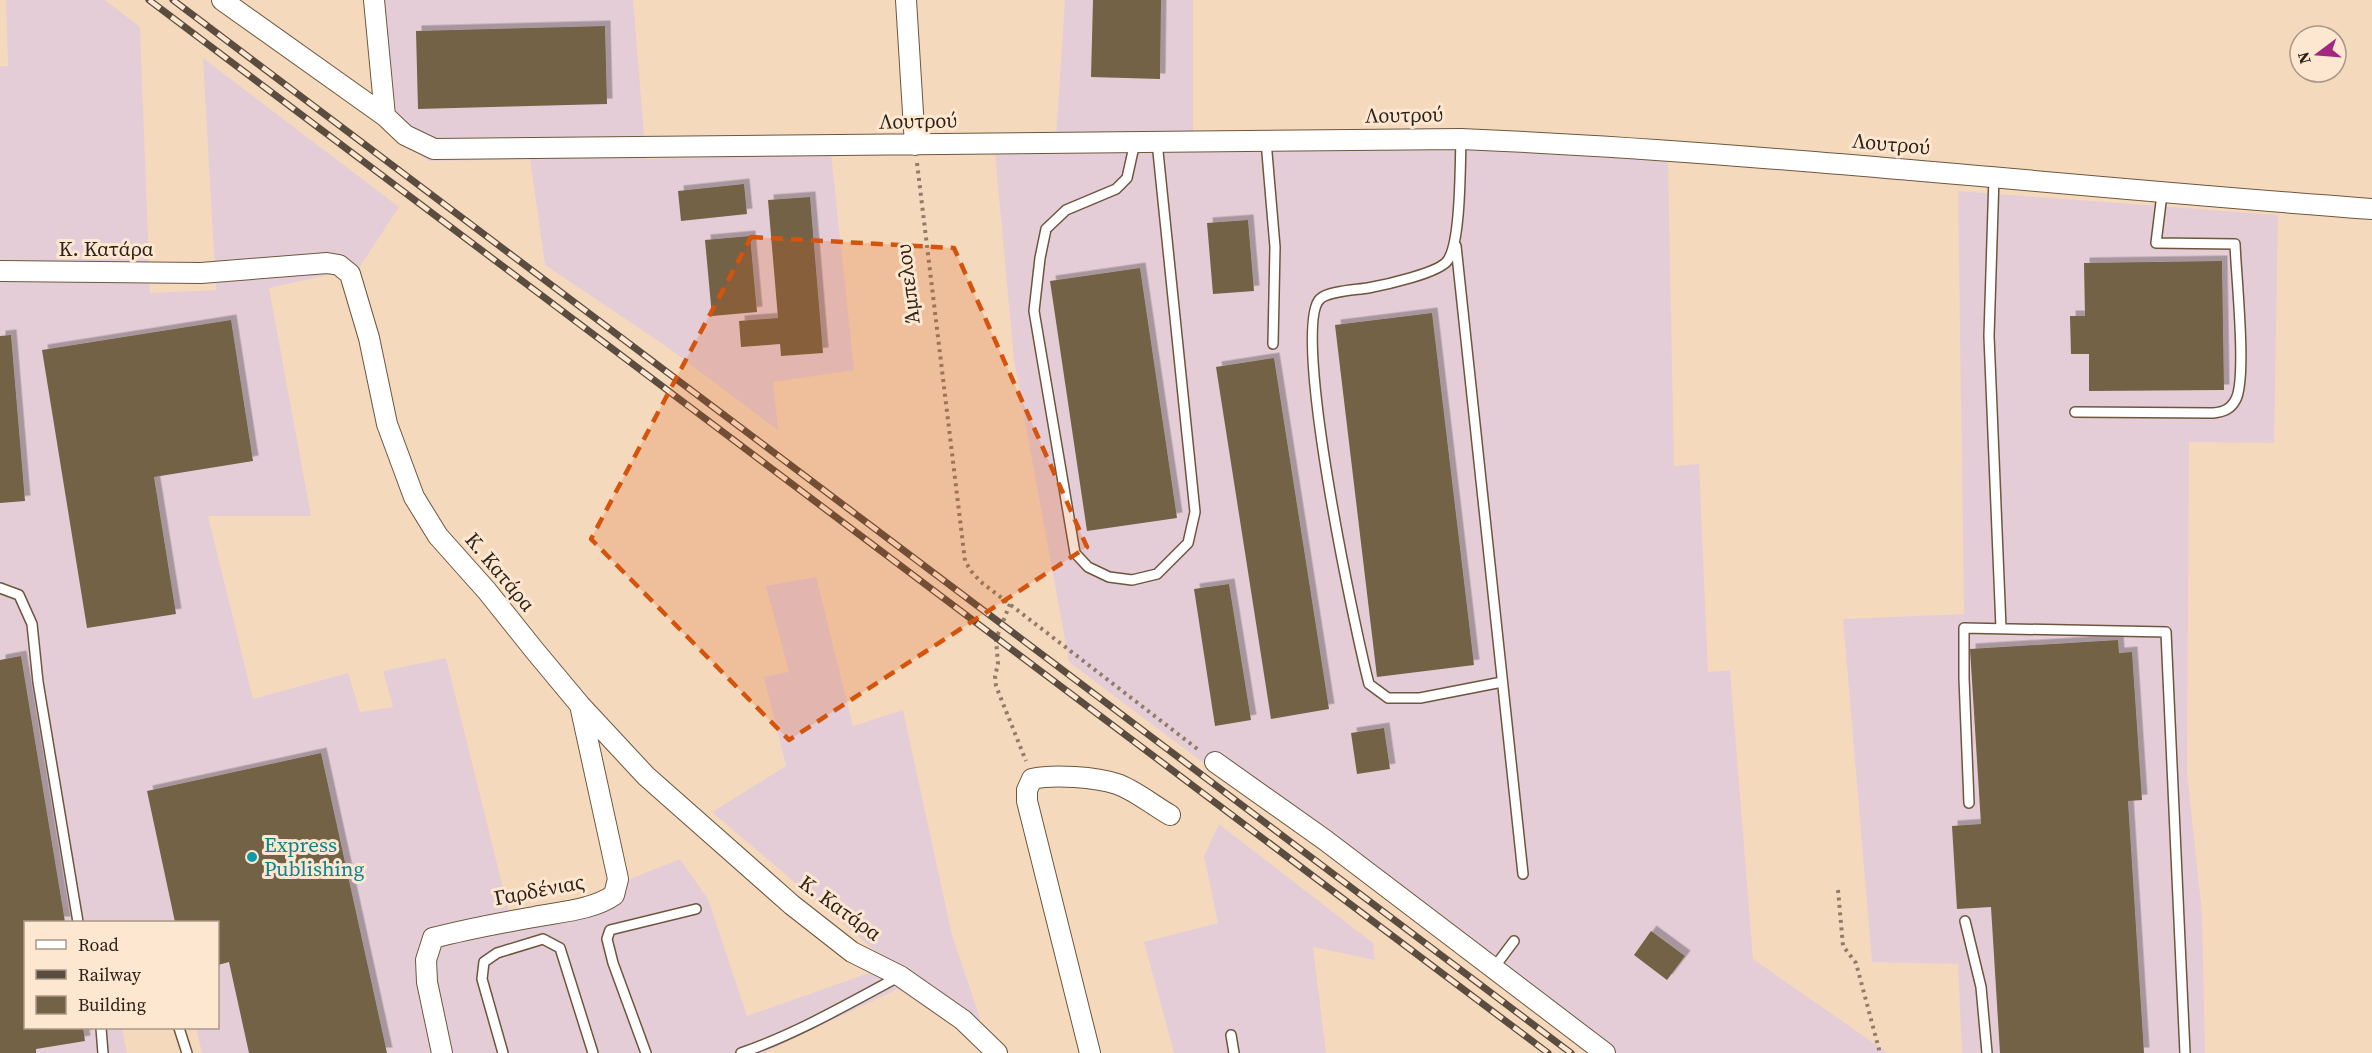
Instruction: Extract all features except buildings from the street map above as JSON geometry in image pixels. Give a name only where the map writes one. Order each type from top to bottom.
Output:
[{"type":"street","points":[[222,0],[385,116]]},
{"type":"street","points":[[374,0],[385,116]]},
{"type":"street","points":[[906,0],[915,145]]},
{"type":"street","name":"Λουτρού","points":[[385,116],[405,135],[434,149],[1461,139],[1613,146],[1994,176],[2163,194],[2372,209]]},
{"type":"street","name":"Κ. Κατάρα","points":[[0,271],[201,273],[327,263],[339,265],[350,274],[369,338],[387,424],[414,497],[438,536],[487,591],[580,705],[646,776],[792,905],[852,952],[900,976],[963,1020],[997,1053]]},
{"type":"street","name":"Γαρδένιας","points":[[442,1053],[427,982],[426,960],[434,939],[466,929],[574,909],[606,901],[614,895],[618,879],[580,705]]},
{"type":"street","points":[[1215,762],[1325,840],[1605,1053]]},
{"type":"street","points":[[1090,1053],[1027,801],[1027,790],[1032,779],[1065,776],[1117,784],[1170,815]]},
{"type":"lane","points":[[1461,139],[1455,244],[1523,874]]},
{"type":"lane","points":[[1266,141],[1275,247],[1273,344]]},
{"type":"lane","points":[[1135,142],[1127,178],[1116,189],[1066,210],[1046,229],[1034,311],[1075,553],[1088,567],[1109,577],[1132,580],[1157,574],[1188,543],[1196,512],[1157,142]]},
{"type":"lane","points":[[1994,176],[1989,336],[2001,628]]},
{"type":"lane","points":[[2075,412],[2223,412],[2231,407],[2236,398],[2240,387],[2240,355],[2235,244],[2156,243],[2163,194]]},
{"type":"lane","points":[[1455,244],[1448,262],[1435,270],[1320,298],[1313,309],[1312,336],[1316,395],[1340,550],[1369,684],[1388,698],[1420,698],[1502,682]]},
{"type":"lane","points":[[0,588],[19,595],[32,624],[38,682],[79,921]]},
{"type":"lane","points":[[1969,803],[1964,627],[2166,632],[2185,1053]]},
{"type":"lane","points":[[646,1053],[613,963],[607,939],[610,930],[696,909]]},
{"type":"lane","points":[[1965,921],[1981,987],[1987,1053]]},
{"type":"lane","points":[[503,1053],[482,979],[484,962],[498,953],[543,939],[560,948],[593,1053]]},
{"type":"lane","points":[[1493,969],[1514,941]]},
{"type":"lane","points":[[741,1053],[762,1046],[843,1008],[900,976]]},
{"type":"lane","points":[[101,1029],[103,1053]]},
{"type":"lane","points":[[179,1029],[187,1053]]},
{"type":"lane","points":[[1231,1035],[1234,1053]]},
{"type":"path","name":"Άμπελου","points":[[915,145],[965,561],[981,582],[1010,604]]},
{"type":"path","points":[[1032,779],[994,676],[998,664],[996,639],[1010,604],[1215,762]]},
{"type":"path","points":[[1838,890],[1843,946],[1856,963],[1880,1053]]},
{"type":"highlighted area","points":[[751,237],[954,248],[1087,547],[789,740],[591,539]]},
{"type":"shaded area","points":[[6,0],[105,0],[140,27],[150,293],[216,290],[203,58],[399,207],[359,268],[269,288],[311,516],[208,516],[253,699],[348,673],[360,712],[393,707],[383,671],[446,658],[510,916],[570,903],[680,859],[708,899],[747,1016],[872,972],[881,956],[712,812],[786,766],[764,677],[789,672],[766,586],[816,577],[853,726],[903,710],[952,935],[980,1018],[961,1032],[898,989],[763,1053],[202,1053],[196,1029],[219,1029],[219,921],[24,921],[24,1029],[122,1029],[127,1053],[0,1053],[0,66],[8,66]]},
{"type":"shaded area","points":[[366,0],[633,0],[646,159],[831,153],[854,370],[773,382],[778,430],[667,347],[545,265],[530,159],[429,161],[377,124]]},
{"type":"shaded area","points":[[1065,0],[1193,0],[1193,152],[1483,149],[1668,162],[1674,466],[1699,464],[1708,672],[1730,670],[1753,959],[1888,1053],[1590,1053],[1069,662],[1014,360],[995,154],[1055,153]]},
{"type":"shaded area","points":[[1958,191],[2278,215],[2274,443],[2189,442],[2187,773],[2202,913],[2205,1053],[1962,1053],[1958,964],[1872,962],[1843,619],[1964,614]]},
{"type":"shaded area","points":[[1219,824],[1373,943],[1375,960],[1313,947],[1326,1053],[1174,1053],[1144,942],[1218,923],[1204,856]]},
{"type":"railway","points":[[149,0],[1548,1053]]},
{"type":"railway","points":[[173,0],[1571,1053]]},
{"type":"place","name":"Express Publishing","points":[[252,857]]}]
